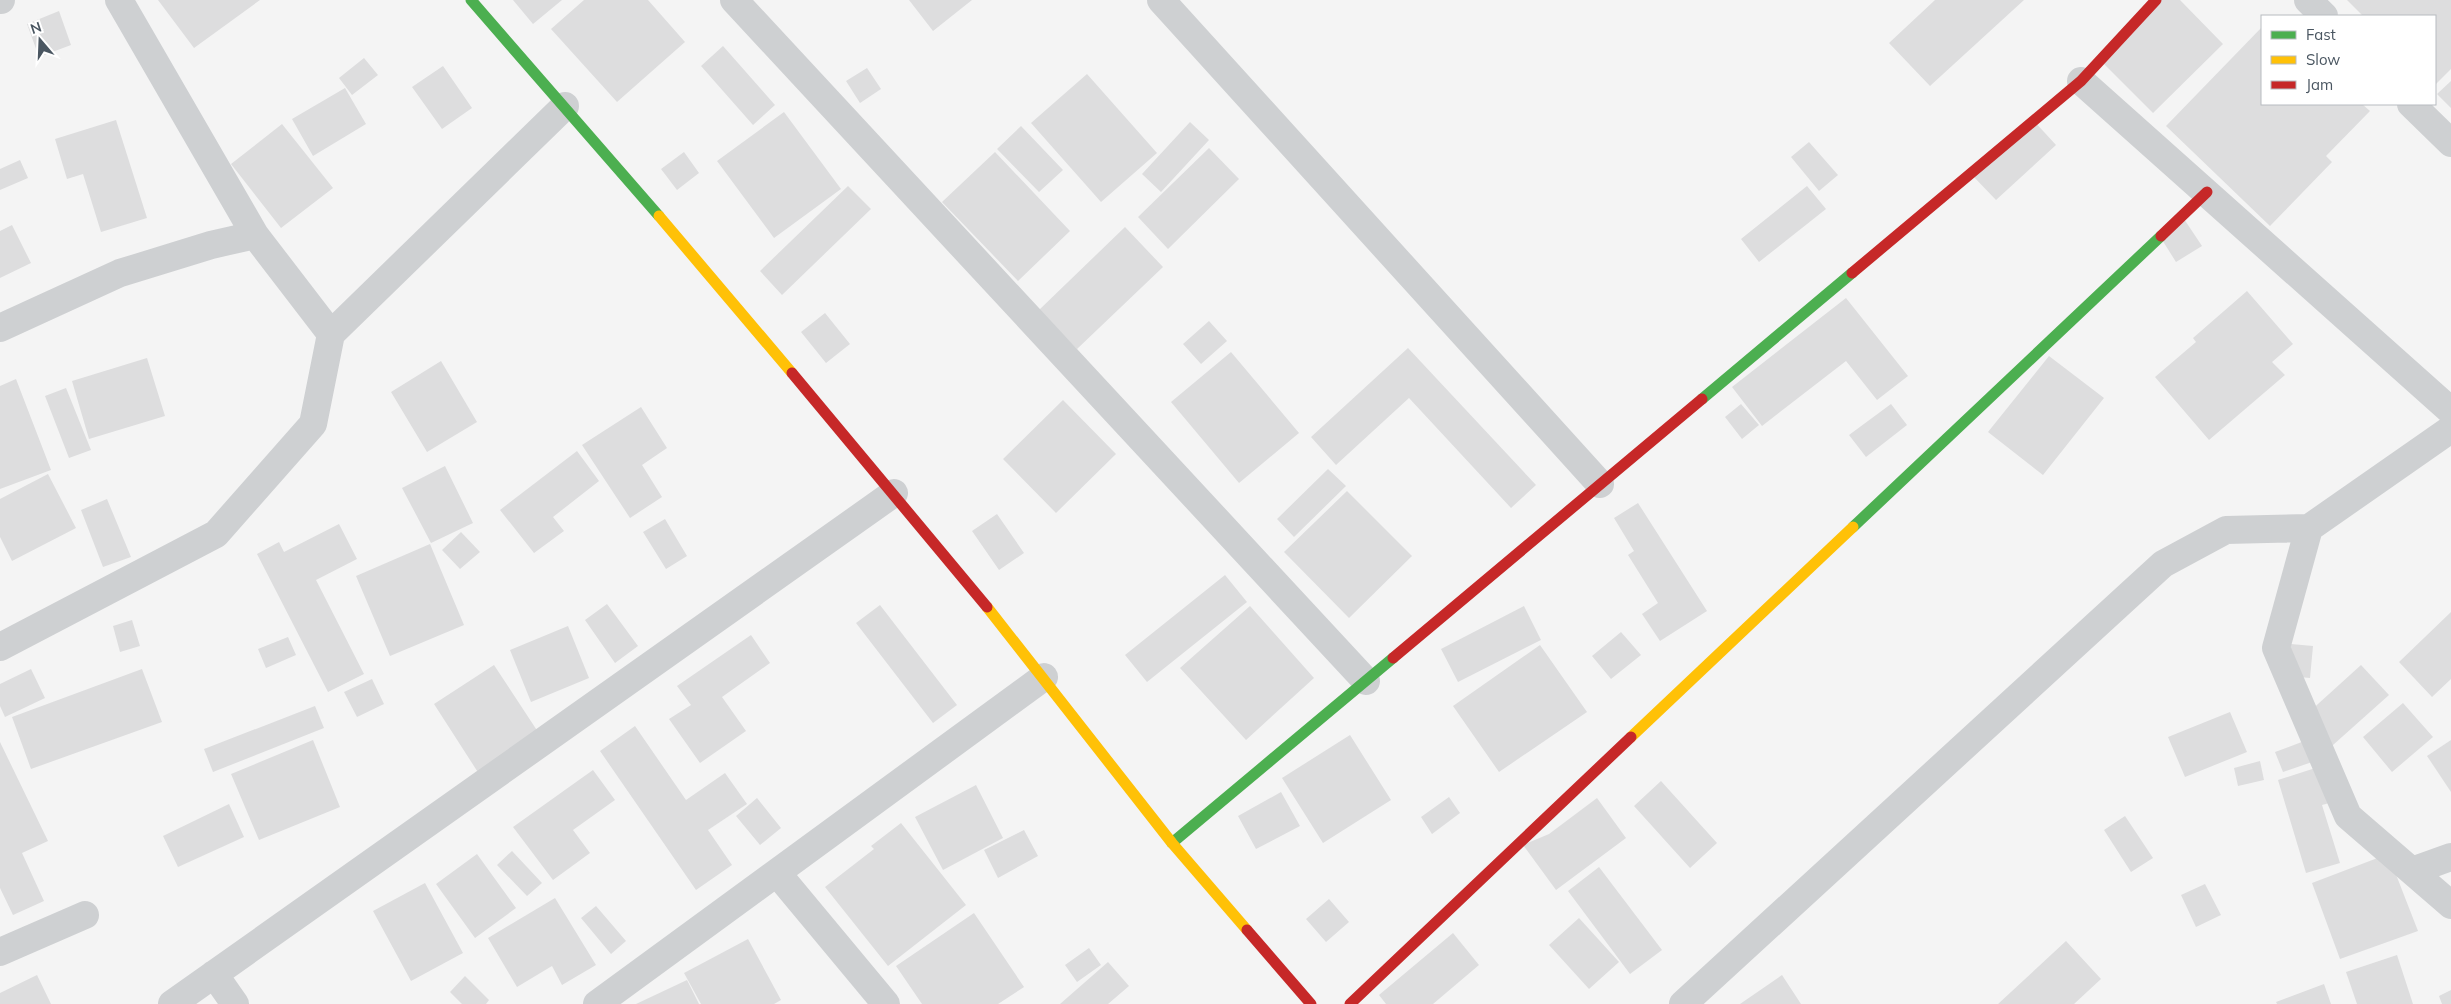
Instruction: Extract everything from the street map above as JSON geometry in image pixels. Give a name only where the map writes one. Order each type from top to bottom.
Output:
[{"type":"street","points":[[119,0],[255,235],[331,334]]},
{"type":"street","points":[[471,0],[565,106],[894,493],[1044,677],[1172,843],[1311,1004]]},
{"type":"street","points":[[734,0],[1366,681]]},
{"type":"street","points":[[1161,0],[1600,484]]},
{"type":"street","points":[[1172,843],[2082,80],[2156,0]]},
{"type":"street","points":[[2308,0],[2323,15]]},
{"type":"street","points":[[2082,80],[2451,410]]},
{"type":"street","points":[[2412,105],[2451,143]]},
{"type":"street","points":[[0,648],[216,534],[313,424],[331,334],[565,106]]},
{"type":"street","points":[[1350,1004],[2207,192]]},
{"type":"street","points":[[0,328],[120,273],[211,245],[255,235]]},
{"type":"street","points":[[1683,1004],[2163,564],[2226,530],[2309,528],[2451,429]]},
{"type":"street","points":[[172,1004],[894,493]]},
{"type":"street","points":[[2309,528],[2276,648],[2348,816],[2451,905]]},
{"type":"street","points":[[597,1004],[1044,677]]},
{"type":"street","points":[[2412,871],[2451,857]]},
{"type":"street","points":[[777,873],[886,1004]]},
{"type":"street","points":[[0,952],[85,915]]},
{"type":"street","points":[[214,974],[235,1004]]},
{"type":"building","points":[[158,0],[260,0],[194,48]]},
{"type":"building","points":[[513,0],[562,0],[533,24]]},
{"type":"building","points":[[584,0],[648,0],[685,42],[617,102],[551,29]]},
{"type":"building","points":[[909,0],[972,0],[933,31]]},
{"type":"building","points":[[1935,0],[2024,0],[1930,86],[1889,43]]},
{"type":"building","points":[[2161,0],[2180,0],[2223,44],[2153,113],[2100,60]]},
{"type":"building","points":[[2347,0],[2451,0],[2451,69],[2436,84],[2436,15],[2362,15]]},
{"type":"building","points":[[59,11],[71,45],[39,57],[27,24]]},
{"type":"building","points":[[2261,28],[2261,105],[2363,105],[2370,111],[2326,156],[2332,162],[2270,226],[2166,126]]},
{"type":"building","points":[[723,46],[775,105],[753,125],[701,66]]},
{"type":"building","points":[[364,58],[378,75],[352,95],[339,78]]},
{"type":"building","points":[[443,66],[472,108],[442,129],[412,87]]},
{"type":"building","points":[[867,68],[881,89],[860,103],[846,81]]},
{"type":"building","points":[[1087,74],[1157,153],[1101,202],[1031,123]]},
{"type":"building","points":[[2451,81],[2451,108],[2437,94]]},
{"type":"building","points":[[345,88],[366,124],[313,156],[292,119]]},
{"type":"building","points":[[784,112],[841,189],[774,238],[717,161]]},
{"type":"building","points":[[116,120],[147,218],[101,232],[83,174],[67,179],[55,139]]},
{"type":"building","points":[[2033,120],[2056,145],[1996,200],[1972,175]]},
{"type":"building","points":[[1190,122],[1209,140],[1161,192],[1142,174]]},
{"type":"building","points":[[282,124],[333,188],[281,228],[231,164]]},
{"type":"building","points":[[1021,126],[1063,170],[1039,192],[997,149]]},
{"type":"building","points":[[1809,142],[1838,175],[1819,191],[1791,157]]},
{"type":"building","points":[[1209,148],[1239,179],[1168,249],[1138,217]]},
{"type":"building","points":[[684,152],[699,173],[677,190],[661,169]]},
{"type":"building","points":[[995,152],[1070,231],[1018,281],[942,202]]},
{"type":"building","points":[[20,160],[28,178],[0,190],[0,169]]},
{"type":"building","points":[[848,186],[871,209],[782,295],[760,271]]},
{"type":"building","points":[[1807,186],[1826,209],[1759,262],[1741,239]]},
{"type":"building","points":[[2184,219],[2202,246],[2176,262],[2159,235]]},
{"type":"building","points":[[12,225],[31,263],[0,278],[0,231]]},
{"type":"building","points":[[1125,227],[1163,267],[1077,349],[1039,310]]},
{"type":"building","points":[[2247,291],[2293,344],[2272,362],[2285,375],[2209,440],[2155,377],[2196,342],[2193,338]]},
{"type":"building","points":[[1846,298],[1908,376],[1877,400],[1846,361],[1762,426],[1732,387]]},
{"type":"building","points":[[825,313],[850,344],[826,363],[801,332]]},
{"type":"building","points":[[1209,321],[1227,341],[1201,364],[1183,344]]},
{"type":"building","points":[[1408,348],[1536,485],[1511,508],[1409,398],[1336,465],[1311,437]]},
{"type":"building","points":[[1231,352],[1299,433],[1239,483],[1171,402]]},
{"type":"building","points":[[2049,356],[2104,398],[2043,475],[1988,432]]},
{"type":"building","points":[[147,358],[165,416],[89,439],[72,381]]},
{"type":"building","points":[[441,361],[477,422],[427,452],[391,392]]},
{"type":"building","points":[[16,379],[51,470],[0,489],[0,386]]},
{"type":"building","points":[[66,388],[91,450],[69,458],[45,396]]},
{"type":"building","points":[[1063,400],[1116,454],[1056,513],[1003,459]]},
{"type":"building","points":[[1741,404],[1759,425],[1742,439],[1725,417]]},
{"type":"building","points":[[1891,404],[1907,425],[1866,457],[1849,435]]},
{"type":"building","points":[[641,407],[667,448],[642,465],[662,497],[630,518],[582,445]]},
{"type":"building","points":[[577,451],[599,481],[553,517],[564,531],[534,553],[500,510]]},
{"type":"building","points":[[445,466],[473,523],[431,543],[402,488]]},
{"type":"building","points":[[1328,469],[1346,486],[1294,537],[1277,519]]},
{"type":"building","points":[[48,474],[76,528],[12,561],[0,537],[0,499]]},
{"type":"building","points":[[1347,491],[1412,556],[1349,618],[1284,552]]},
{"type":"building","points":[[107,499],[131,557],[103,567],[81,510]]},
{"type":"building","points":[[1638,503],[1707,611],[1660,641],[1642,614],[1658,603],[1628,555],[1634,551],[1614,518]]},
{"type":"building","points":[[997,514],[1024,553],[999,570],[972,531]]},
{"type":"building","points":[[665,519],[687,556],[666,569],[643,532]]},
{"type":"building","points":[[339,524],[357,559],[316,580],[364,674],[328,692],[257,554],[279,542],[284,552]]},
{"type":"building","points":[[461,532],[480,552],[460,569],[442,550]]},
{"type":"building","points":[[430,544],[464,625],[390,656],[356,576]]},
{"type":"building","points":[[1225,575],[1247,602],[1147,682],[1125,655]]},
{"type":"building","points":[[607,604],[638,646],[615,663],[585,620]]},
{"type":"building","points":[[880,605],[957,705],[933,723],[856,623]]},
{"type":"building","points":[[1250,606],[1314,678],[1246,740],[1180,668]]},
{"type":"building","points":[[1524,606],[1541,640],[1458,682],[1441,649]]},
{"type":"building","points":[[2451,612],[2451,679],[2432,697],[2399,662]]},
{"type":"building","points":[[132,620],[140,646],[120,652],[113,626]]},
{"type":"building","points":[[568,626],[589,678],[531,702],[510,650]]},
{"type":"building","points":[[1621,632],[1641,655],[1611,679],[1592,656]]},
{"type":"building","points":[[751,635],[770,663],[722,697],[746,731],[700,763],[669,719],[691,705],[677,686]]},
{"type":"building","points":[[288,637],[296,655],[266,668],[258,649]]},
{"type":"building","points":[[2291,644],[2313,646],[2310,678],[2289,676]]},
{"type":"building","points":[[1540,645],[1587,712],[1499,772],[1453,706]]},
{"type":"building","points":[[494,665],[542,738],[481,777],[434,704]]},
{"type":"building","points":[[2361,665],[2389,695],[2324,753],[2297,723]]},
{"type":"building","points":[[31,669],[45,698],[5,717],[0,706],[0,684]]},
{"type":"building","points":[[142,669],[162,722],[31,769],[12,717]]},
{"type":"building","points":[[372,679],[384,704],[357,717],[344,692]]},
{"type":"building","points":[[2403,703],[2433,737],[2392,772],[2363,737]]},
{"type":"building","points":[[315,706],[324,728],[213,772],[204,749]]},
{"type":"building","points":[[2230,712],[2247,752],[2185,777],[2168,737]]},
{"type":"building","points":[[635,726],[686,800],[725,773],[747,804],[708,830],[732,865],[696,890],[600,751]]},
{"type":"building","points":[[1350,735],[1391,800],[1323,843],[1282,778]]},
{"type":"building","points":[[313,740],[340,807],[259,840],[231,774]]},
{"type":"building","points":[[2307,740],[2315,761],[2283,772],[2275,752]]},
{"type":"building","points":[[2451,740],[2451,792],[2427,756]]},
{"type":"building","points":[[0,742],[48,841],[22,853],[44,901],[13,915],[0,888]]},
{"type":"building","points":[[2260,761],[2264,780],[2238,786],[2234,768]]},
{"type":"building","points":[[2337,761],[2348,798],[2322,805],[2340,863],[2306,873],[2278,780]]},
{"type":"building","points":[[593,770],[615,800],[573,830],[590,853],[553,880],[513,827]]},
{"type":"building","points":[[1661,781],[1717,843],[1690,868],[1634,806]]},
{"type":"building","points":[[976,785],[1003,838],[943,870],[915,817]]},
{"type":"building","points":[[1281,792],[1300,826],[1256,849],[1238,816]]},
{"type":"building","points":[[1449,797],[1460,813],[1432,834],[1421,817]]},
{"type":"building","points":[[757,798],[781,828],[760,845],[736,816]]},
{"type":"building","points":[[1597,798],[1626,838],[1556,890],[1523,845],[1549,834]]},
{"type":"building","points":[[229,804],[244,837],[178,867],[163,836]]},
{"type":"building","points":[[2125,816],[2153,858],[2131,872],[2104,830]]},
{"type":"building","points":[[901,823],[966,905],[888,966],[825,887],[874,849],[871,846]]},
{"type":"building","points":[[1024,830],[1038,856],[998,878],[984,850]]},
{"type":"building","points":[[512,851],[542,883],[527,896],[497,865]]},
{"type":"building","points":[[477,854],[516,908],[475,938],[436,884]]},
{"type":"building","points":[[2388,854],[2418,931],[2340,959],[2312,883]]},
{"type":"building","points":[[1599,867],[1662,950],[1630,974],[1568,891]]},
{"type":"building","points":[[425,883],[463,953],[411,981],[373,911]]},
{"type":"building","points":[[2205,884],[2221,915],[2196,927],[2181,895]]},
{"type":"building","points":[[555,898],[596,965],[562,985],[552,966],[517,987],[488,938]]},
{"type":"building","points":[[1329,899],[1349,922],[1326,942],[1306,919]]},
{"type":"building","points":[[596,906],[626,941],[611,954],[581,918]]},
{"type":"building","points":[[974,913],[1024,987],[998,1004],[922,1004],[896,966]]},
{"type":"building","points":[[1579,918],[1619,962],[1589,989],[1549,945]]},
{"type":"building","points":[[1453,933],[1479,965],[1433,1004],[1386,1004],[1379,995]]},
{"type":"building","points":[[748,939],[781,1000],[774,1004],[701,1004],[684,973]]},
{"type":"building","points":[[2066,941],[2101,979],[2074,1004],[1998,1004]]},
{"type":"building","points":[[1089,948],[1101,965],[1077,982],[1065,965]]},
{"type":"building","points":[[2397,955],[2413,1004],[2357,1004],[2346,972]]},
{"type":"building","points":[[1108,962],[1129,986],[1108,1004],[1060,1004]]},
{"type":"building","points":[[37,975],[51,1004],[0,1004],[0,993]]},
{"type":"building","points":[[1782,975],[1801,1004],[1740,1004]]},
{"type":"building","points":[[465,976],[489,1000],[486,1004],[462,1004],[450,992]]},
{"type":"building","points":[[687,980],[699,1004],[636,1004]]},
{"type":"building","points":[[2324,984],[2331,1004],[2277,1004],[2276,1002]]},
{"type":"building","points":[[2451,990],[2451,1004],[2442,1004],[2439,996]]},
{"type":"traffic: fast","points":[[471,0],[659,216]]},
{"type":"traffic: fast","points":[[1853,527],[2161,236]]},
{"type":"traffic: fast","points":[[1702,399],[1852,273]]},
{"type":"traffic: fast","points":[[1172,843],[1393,658]]},
{"type":"traffic: slow","points":[[659,216],[792,373]]},
{"type":"traffic: slow","points":[[1631,737],[1853,527]]},
{"type":"traffic: slow","points":[[987,607],[1172,843],[1247,930]]},
{"type":"traffic: jam","points":[[1852,273],[2081,81],[2156,0]]},
{"type":"traffic: jam","points":[[2161,236],[2207,192]]},
{"type":"traffic: jam","points":[[792,373],[987,607]]},
{"type":"traffic: jam","points":[[1393,658],[1702,399]]},
{"type":"traffic: jam","points":[[1350,1004],[1631,737]]},
{"type":"traffic: jam","points":[[1247,930],[1311,1004]]}]
